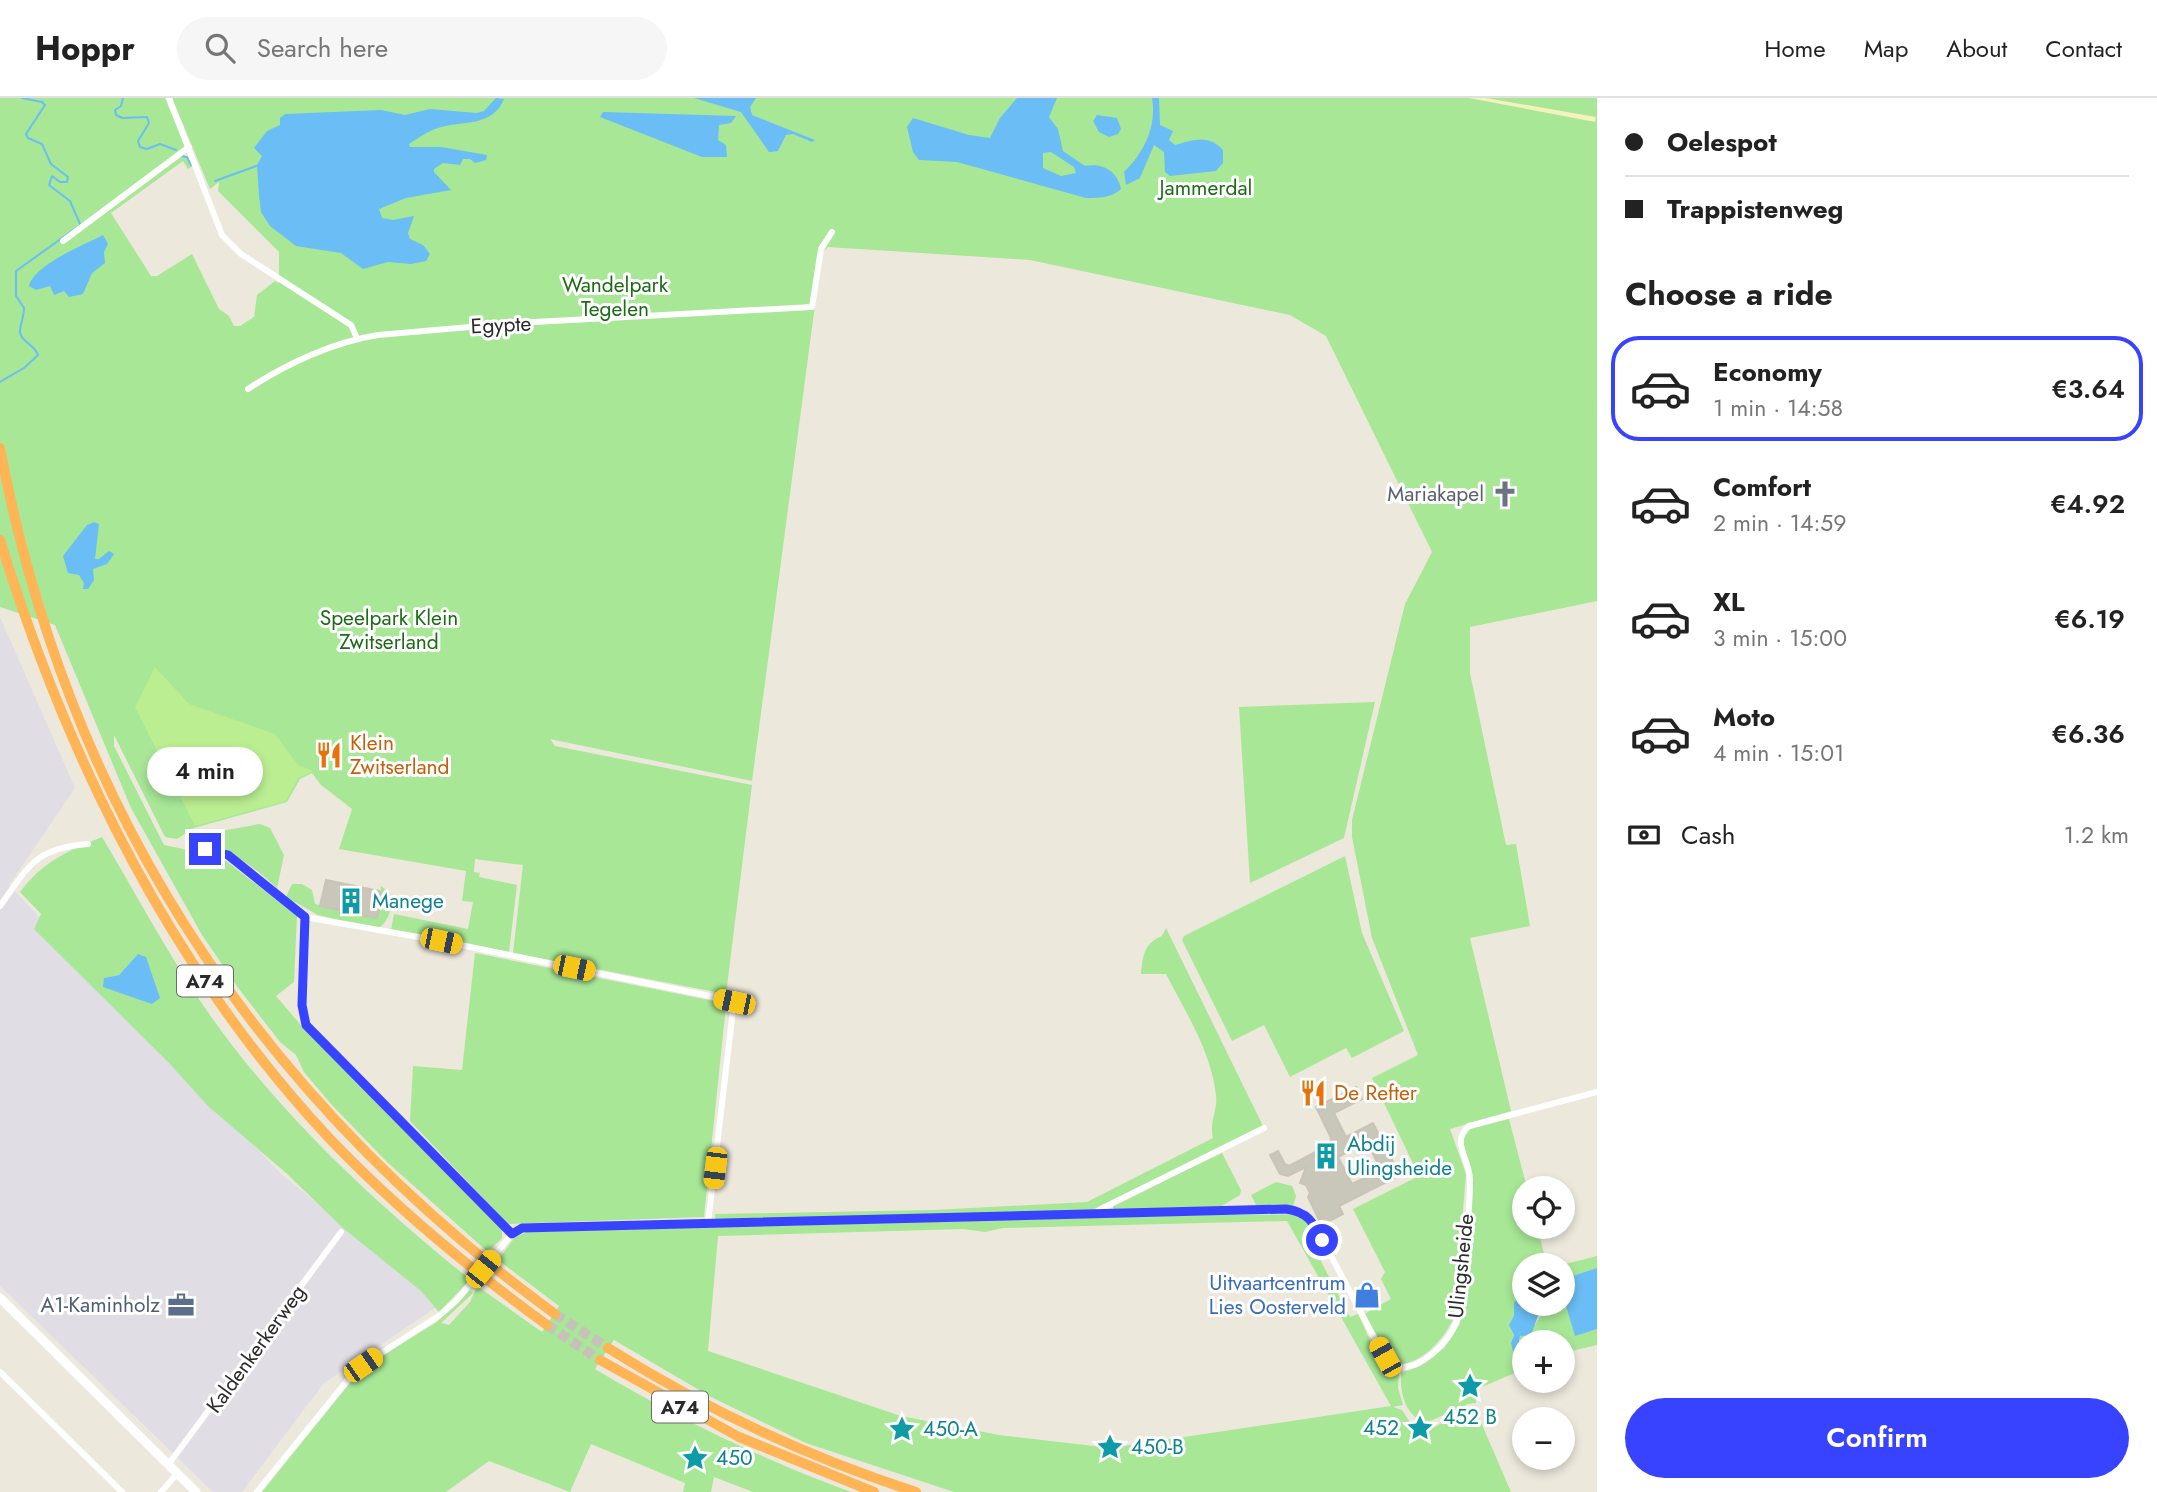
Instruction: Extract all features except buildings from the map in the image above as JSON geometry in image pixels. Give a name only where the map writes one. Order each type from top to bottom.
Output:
[{"type":"highway","name":"A74","points":[[0,448],[30,580],[74,707],[122,816],[205,957],[282,1061],[343,1131],[464,1244],[555,1314]]},
{"type":"highway","name":"A74","points":[[0,540],[25,618],[74,745],[128,857],[188,959],[272,1072],[330,1139],[454,1254],[547,1325]]},
{"type":"highway","name":"A74","points":[[608,1348],[706,1405],[790,1445],[916,1492]]},
{"type":"highway","name":"A74","points":[[600,1360],[702,1418],[764,1448],[874,1492]]},
{"type":"main road","points":[[0,1298],[196,1492]]},
{"type":"street","points":[[169,98],[214,218],[230,245],[346,321],[357,338]]},
{"type":"street","points":[[63,241],[189,148]]},
{"type":"street","name":"Egypte","points":[[248,389],[268,376],[357,338],[516,323],[812,307],[821,249],[832,232]]},
{"type":"street","points":[[0,906],[39,857],[64,846],[88,844]]},
{"type":"street","points":[[189,846],[228,855],[305,917],[441,941],[734,1002],[708,1223]]},
{"type":"street","points":[[257,1492],[347,1381],[363,1365],[440,1315],[471,1284],[512,1234],[306,1025],[302,1005],[305,917]]},
{"type":"street","name":"Ulingsheide","points":[[512,1234],[522,1228],[1100,1213],[1301,1211],[1312,1220],[1385,1357],[1394,1367],[1408,1368],[1442,1345],[1452,1333],[1457,1320],[1470,1180],[1459,1141],[1461,1133],[1469,1126],[1597,1091]]},
{"type":"street","points":[[1100,1213],[1099,1210],[1264,1128]]},
{"type":"street","name":"Kaldenkerkerweg","points":[[168,1465],[341,1232]]},
{"type":"street","points":[[0,1372],[122,1492]]},
{"type":"street","points":[[161,1492],[177,1474]]},
{"type":"shaded area","points":[[0,617],[75,788],[9,885],[280,1173],[441,1304],[324,1383],[242,1492],[213,1492],[0,1286]]},
{"type":"green space","name":"Wandelpark Tegelen","points":[[0,98],[165,98],[187,152],[184,155],[193,166],[188,169],[183,161],[111,213],[151,276],[157,276],[192,254],[219,309],[229,316],[234,326],[240,326],[254,317],[257,295],[275,281],[279,283],[279,252],[218,191],[219,182],[210,189],[172,98],[1597,98],[1597,601],[1470,627],[1470,673],[1506,845],[1516,844],[1530,926],[1470,938],[1511,1111],[1450,1129],[1466,1174],[1454,1317],[1438,1342],[1413,1361],[1394,1363],[1389,1358],[1364,1314],[1391,1299],[1381,1279],[1385,1272],[1353,1209],[1419,1176],[1372,1078],[1418,1055],[1372,938],[1352,837],[1352,820],[1405,604],[1432,552],[1326,336],[1290,315],[1030,260],[828,247],[822,252],[752,781],[550,739],[555,746],[752,785],[726,994],[513,953],[523,865],[475,859],[474,872],[480,873],[479,877],[517,885],[509,952],[391,930],[394,914],[468,929],[473,902],[462,901],[466,871],[339,849],[352,809],[321,785],[312,773],[300,779],[287,802],[194,828],[177,839],[165,837],[114,735],[114,746],[164,845],[221,857],[297,916],[294,982],[276,996],[305,1030],[502,1228],[502,1238],[488,1252],[387,1162],[331,1104],[304,1072],[296,1055],[280,1042],[239,989],[202,935],[131,808],[55,625],[0,607]]},
{"type":"green space","points":[[155,667],[189,704],[275,734],[298,765],[313,771],[298,778],[286,801],[195,826],[135,707]]},
{"type":"green space","points":[[1375,702],[1344,838],[1250,883],[1239,707]]},
{"type":"green space","points":[[260,824],[270,828],[284,855],[277,888],[240,860],[221,850],[198,843],[199,835]]},
{"type":"green space","points":[[102,837],[188,982],[258,1078],[359,1183],[467,1277],[465,1279],[468,1282],[439,1312],[421,1291],[343,1228],[286,1173],[208,1106],[169,1063],[34,929],[41,914],[20,892],[47,864]],"holes":[[[138,954],[152,1004],[105,978],[119,975]]]},
{"type":"green space","points":[[1345,856],[1362,933],[1404,1031],[1352,1058],[1346,1048],[1290,1077],[1264,1025],[1232,1041],[1182,940],[1184,936]]},
{"type":"green space","points":[[292,884],[302,884],[312,890],[315,904],[377,918],[381,886],[390,893],[389,914],[377,929],[318,915],[286,897]]},
{"type":"green space","points":[[1166,928],[1263,1126],[1090,1211],[715,1221],[715,1214],[933,1210],[1087,1202],[1213,1138],[1216,1095],[1203,1048],[1166,974],[1141,974],[1148,946],[1162,936]]},
{"type":"green space","points":[[475,953],[719,1002],[726,1006],[704,1217],[508,1224],[410,1121],[413,1066],[462,1070]]},
{"type":"green space","points":[[1509,1119],[1524,1176],[1512,1176],[1512,1239],[1540,1239],[1544,1253],[1512,1253],[1514,1316],[1509,1325],[1512,1331],[1512,1374],[1475,1390],[1476,1403],[1426,1423],[1413,1415],[1405,1403],[1401,1373],[1420,1366],[1444,1348],[1460,1324],[1472,1182],[1462,1140],[1470,1129]]},
{"type":"green space","points":[[1222,1153],[1241,1190],[1240,1195],[1220,1207],[1113,1210],[1113,1205]]},
{"type":"green space","points":[[1276,1182],[1292,1186],[1296,1196],[1293,1206],[1257,1207],[1251,1195]]},
{"type":"green space","points":[[1294,1214],[1308,1222],[1317,1236],[1320,1242],[1313,1246],[1350,1317],[1358,1314],[1379,1356],[1391,1369],[1399,1372],[1398,1388],[1403,1405],[1393,1407],[1402,1410],[1415,1430],[1429,1430],[1465,1410],[1477,1413],[1511,1492],[954,1492],[806,1443],[711,1397],[614,1340],[595,1369],[720,1436],[851,1492],[753,1492],[714,1477],[711,1492],[683,1492],[685,1483],[591,1444],[570,1492],[489,1461],[446,1492],[262,1492],[349,1384],[385,1354],[437,1322],[470,1290],[473,1293],[441,1323],[449,1325],[470,1302],[477,1286],[542,1332],[559,1306],[498,1260],[515,1237],[527,1232]],"holes":[[[1287,1221],[1391,1406],[1111,1448],[999,1435],[901,1416],[708,1351],[718,1236],[963,1229],[985,1232],[1003,1228]]]},
{"type":"green space","points":[[1597,1256],[1597,1268],[1575,1275],[1575,1262]]},
{"type":"green space","points":[[1541,1316],[1569,1316],[1573,1330],[1528,1330]]},
{"type":"green space","points":[[1597,1329],[1597,1345],[1575,1350],[1575,1335]]},
{"type":"sand","points":[[1469,98],[1486,98],[1596,117],[1595,122]]},
{"type":"water","points":[[496,98],[504,99],[492,115],[438,128],[409,144],[410,147],[441,147],[487,155],[486,160],[475,163],[470,159],[463,159],[460,165],[443,163],[434,169],[434,172],[451,190],[406,198],[379,209],[382,218],[393,220],[414,216],[408,233],[410,239],[423,245],[430,254],[426,261],[411,264],[388,262],[363,269],[341,253],[296,246],[270,226],[261,212],[257,165],[262,156],[254,148],[267,131],[280,125],[280,118],[285,114],[381,110],[405,115],[430,109],[477,113],[484,111]]},
{"type":"water","points":[[694,98],[756,98],[750,107],[752,115],[815,140],[812,142],[793,134],[786,135],[778,151],[769,152],[741,112]]},
{"type":"water","points":[[1017,98],[1057,98],[1049,117],[1058,129],[1063,151],[1085,166],[1108,169],[1116,177],[1121,189],[1109,196],[1086,198],[957,162],[919,160],[913,152],[907,127],[913,118],[969,135],[990,138],[1000,118]],"holes":[[[1051,152],[1074,167],[1076,173],[1061,176],[1043,168],[1043,153]]]},
{"type":"water","points":[[1152,98],[1159,98],[1160,125],[1173,131],[1169,140],[1175,145],[1206,140],[1223,150],[1223,163],[1216,171],[1170,176],[1165,172],[1164,152],[1154,145],[1140,178],[1126,185],[1124,172],[1138,156],[1151,129]]},
{"type":"water","points":[[603,112],[736,116],[731,123],[719,125],[718,140],[726,145],[727,157],[702,157],[600,117]]},
{"type":"water","points":[[1097,115],[1117,118],[1121,129],[1118,134],[1109,137],[1099,132],[1093,121]]},
{"type":"water","points":[[103,235],[108,244],[104,252],[105,263],[92,273],[83,294],[69,297],[64,291],[54,295],[50,286],[36,290],[29,286],[40,270],[50,263]]},
{"type":"water","points":[[94,522],[99,524],[95,559],[109,551],[114,554],[107,564],[93,569],[94,580],[88,589],[83,589],[84,583],[79,575],[68,573],[63,556],[87,525]]},
{"type":"water","points":[[138,954],[146,957],[160,998],[152,1004],[103,987],[104,978],[119,975]]},
{"type":"water","points":[[1597,1268],[1597,1329],[1575,1336],[1569,1316],[1575,1316],[1575,1275]]},
{"type":"water","points":[[1514,1316],[1538,1316],[1533,1330],[1512,1331],[1509,1325]]},
{"type":"waterway","points":[[22,98],[45,105],[26,134],[28,138],[42,144],[51,164],[68,177],[67,182],[60,182],[52,176],[49,185],[70,201],[80,224]]},
{"type":"waterway","points":[[123,98],[121,106],[115,110],[116,115],[122,118],[147,117],[149,123],[138,141],[140,147],[147,149],[160,144],[176,150]]},
{"type":"waterway","points":[[181,156],[187,157],[191,165]]},
{"type":"waterway","points":[[215,181],[259,165]]},
{"type":"waterway","points":[[0,382],[24,368],[38,355],[21,335],[24,308],[16,296],[16,271],[76,228]]},
{"type":"tunnel","points":[[555,1314],[608,1348]]},
{"type":"tunnel","points":[[547,1325],[600,1360]]},
{"type":"place","name":"Mariakapel","points":[[1505,494]]},
{"type":"place","name":"Klein Zwitserland","points":[[329,755]]},
{"type":"place","name":"Manege","points":[[351,901]]},
{"type":"place","name":"De Refter","points":[[1313,1093]]},
{"type":"place","name":"Abdij Ulingsheide","points":[[1326,1156]]},
{"type":"place","name":"Uitvaartcentrum Lies Oosterveld","points":[[1367,1295]]},
{"type":"place","name":"A1-Kaminholz","points":[[181,1305]]},
{"type":"place","name":"452 B","points":[[1470,1386]]},
{"type":"place","name":"452","points":[[1420,1428]]},
{"type":"place","name":"450-A","points":[[902,1429]]},
{"type":"place","name":"450-B","points":[[1110,1447]]},
{"type":"place","name":"450","points":[[695,1458]]},
{"type":"route","points":[[205,849],[228,855],[305,917],[302,1016],[306,1025],[512,1234],[522,1228],[1286,1209],[1301,1211],[1312,1220],[1322,1240]]},
{"type":"park label","name":"Jammerdal","points":[[1206,188]]},
{"type":"park label","name":"Speelpark Klein Zwitserland","points":[[389,630]]}]
